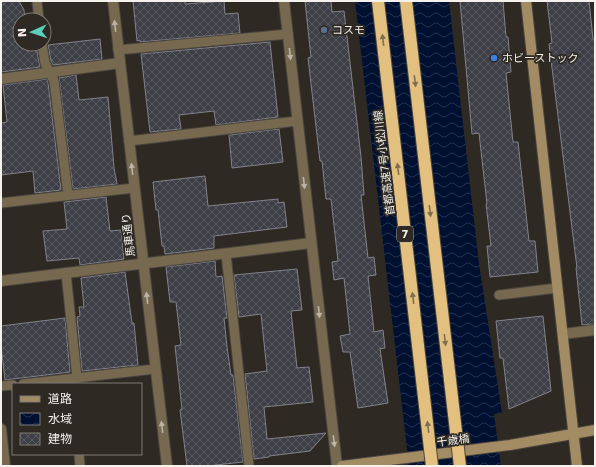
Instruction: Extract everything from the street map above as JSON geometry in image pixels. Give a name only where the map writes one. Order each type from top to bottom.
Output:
[{"type":"highway","name":"首都高速7号小松川線","points":[[378,1],[432,466]]},
{"type":"highway","points":[[406,1],[460,466]]},
{"type":"street","name":"馬車通り","points":[[112,1],[166,466]]},
{"type":"street","points":[[284,1],[337,466]]},
{"type":"street","points":[[526,1],[577,466]]},
{"type":"street","points":[[1,79],[120,63]]},
{"type":"street","points":[[1,281],[311,243]]},
{"type":"street","points":[[563,334],[595,330]]},
{"type":"street","points":[[1,429],[5,466]]},
{"type":"street","name":"千歳橋","points":[[342,466],[510,445],[595,430]]},
{"type":"lane","points":[[37,1],[38,12]]},
{"type":"lane","points":[[118,50],[288,34]]},
{"type":"lane","points":[[43,52],[45,63],[54,81],[68,195]]},
{"type":"lane","points":[[129,141],[298,121]]},
{"type":"lane","points":[[1,203],[134,188]]},
{"type":"lane","points":[[226,254],[249,466]]},
{"type":"lane","points":[[66,273],[72,380]]},
{"type":"lane","points":[[499,295],[557,288]]},
{"type":"lane","points":[[35,383],[72,380],[155,369]]},
{"type":"lane","points":[[1,386],[12,385]]},
{"type":"lane","points":[[79,455],[80,466]]},
{"type":"water","points":[[355,1],[449,1],[479,264],[502,413],[494,414],[501,466],[409,466]]},
{"type":"building","points":[[1,1],[19,1],[24,12],[12,12],[12,52],[37,52],[40,67],[1,72]]},
{"type":"building","points":[[133,1],[185,1],[185,4],[224,1],[225,14],[238,13],[240,33],[140,42],[140,40],[137,41]]},
{"type":"building","points":[[305,1],[331,1],[332,12],[344,11],[361,157],[364,195],[361,195],[368,258],[374,257],[376,275],[368,276],[374,332],[383,330],[385,348],[380,349],[388,403],[358,408],[350,352],[343,352],[340,336],[350,334],[344,278],[334,280],[332,262],[338,261],[331,199],[326,199],[322,161],[320,161],[308,58],[311,57]]},
{"type":"building","points":[[460,1],[503,1],[511,72],[506,73],[513,142],[518,142],[529,241],[535,241],[538,272],[490,277],[487,246],[491,246],[487,204],[479,133],[472,134]]},
{"type":"building","points":[[547,1],[589,1],[593,39],[595,39],[595,324],[582,325],[577,268],[549,44],[552,43]]},
{"type":"building","points":[[100,39],[102,59],[53,65],[49,52],[52,52],[52,45]]},
{"type":"building","points":[[270,42],[278,117],[216,125],[214,111],[179,115],[181,129],[150,132],[141,54]]},
{"type":"building","points":[[76,75],[79,100],[108,97],[114,168],[117,184],[73,189],[59,78]]},
{"type":"building","points":[[47,79],[61,190],[35,193],[33,171],[1,175],[1,123],[7,122],[3,85]]},
{"type":"building","points":[[279,129],[283,162],[232,168],[229,135]]},
{"type":"building","points":[[205,176],[208,206],[278,199],[278,203],[284,202],[287,227],[214,236],[214,248],[165,254],[164,246],[162,246],[158,210],[156,210],[153,182]]},
{"type":"building","points":[[106,197],[110,231],[121,230],[124,259],[80,265],[79,258],[47,261],[43,231],[67,229],[64,202]]},
{"type":"building","points":[[215,261],[216,277],[222,276],[227,318],[224,318],[227,347],[231,375],[233,375],[243,462],[207,466],[187,466],[180,410],[182,409],[175,346],[181,345],[176,302],[170,302],[166,267]]},
{"type":"building","points":[[297,269],[302,310],[291,311],[297,368],[309,367],[313,402],[264,407],[267,439],[326,433],[310,451],[254,459],[245,374],[267,371],[261,314],[239,317],[234,275]]},
{"type":"building","points":[[125,272],[132,323],[134,323],[138,365],[82,371],[77,317],[80,316],[79,307],[84,307],[81,278]]},
{"type":"building","points":[[543,316],[551,391],[509,409],[503,358],[500,358],[496,321]]},
{"type":"building","points":[[65,318],[70,372],[5,380],[1,345],[1,326]]},
{"type":"place","name":"コスモ","points":[[324,30]]},
{"type":"place","name":"ホビーストック","points":[[494,58]]}]
